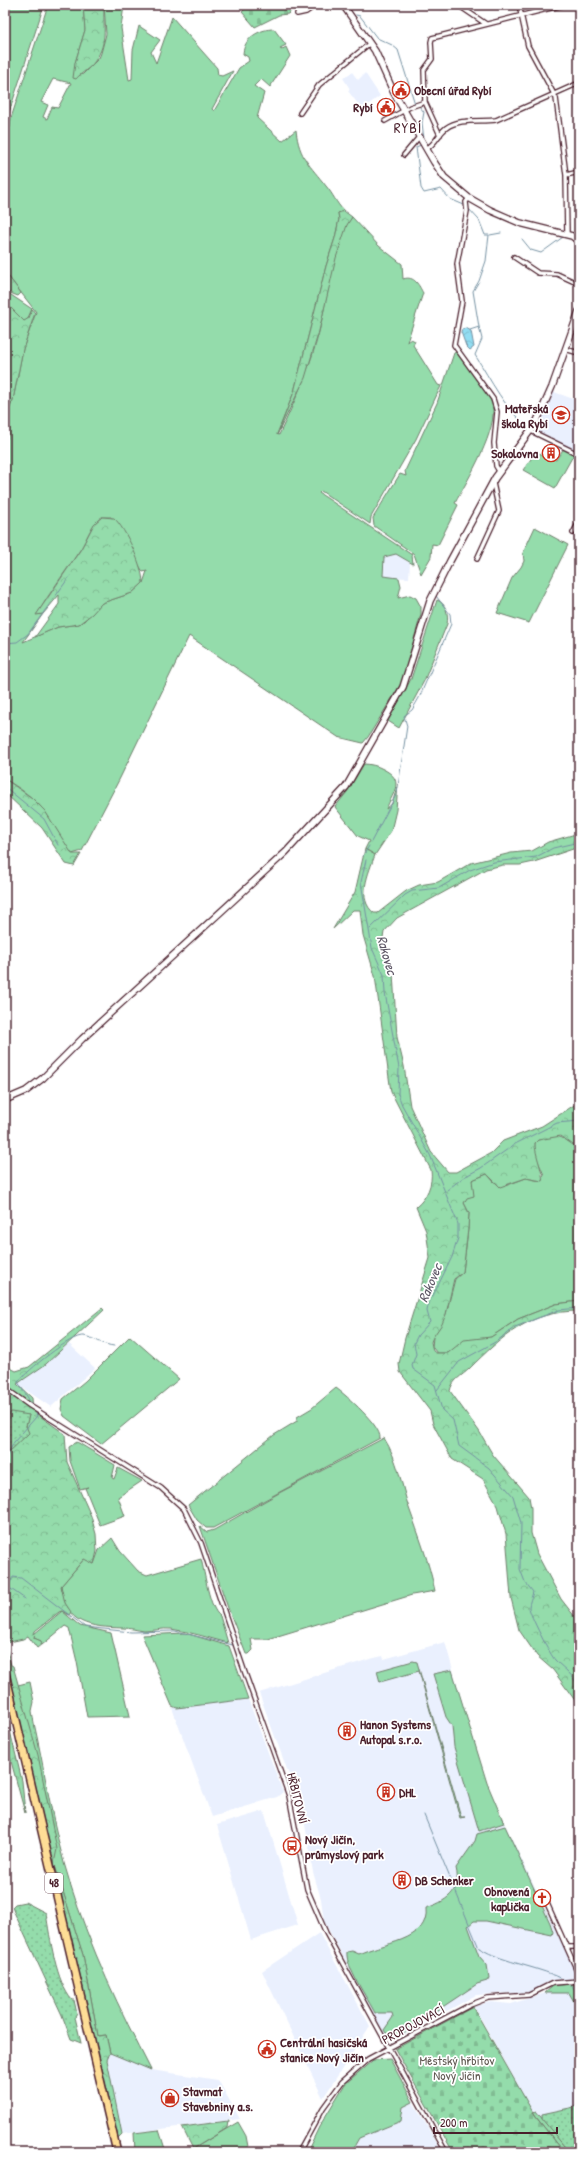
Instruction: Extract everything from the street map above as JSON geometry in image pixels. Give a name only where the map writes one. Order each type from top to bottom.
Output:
[{"type":"highway","name":"48","points":[[5,1673],[117,2152]]},
{"type":"highway","name":"48","points":[[5,1692],[113,2152]]},
{"type":"main road","points":[[343,5],[370,43],[404,111],[444,177],[469,198],[490,210],[512,220],[567,234],[578,239]]},
{"type":"main road","points":[[5,1100],[26,1091],[43,1078],[286,852],[340,796],[403,687],[432,596],[492,482],[531,431],[548,396],[579,311]]},
{"type":"street","points":[[304,5],[299,7],[296,14],[306,12],[316,5]]},
{"type":"street","points":[[458,5],[486,24]]},
{"type":"street","points":[[519,5],[528,46],[556,98],[566,175],[567,234]]},
{"type":"street","points":[[440,135],[423,103],[424,70],[432,59],[432,38],[563,5]]},
{"type":"street","points":[[300,113],[319,85],[370,43]]},
{"type":"street","points":[[404,155],[423,143],[434,143],[447,127],[457,123],[496,120],[579,83]]},
{"type":"street","points":[[385,121],[423,103]]},
{"type":"street","points":[[566,175],[579,172]]},
{"type":"street","points":[[469,198],[466,202],[467,211],[457,264],[462,301],[454,345],[493,399],[497,412],[494,443],[496,466],[499,471]]},
{"type":"street","points":[[514,257],[538,273],[557,274],[579,284]]},
{"type":"street","points":[[565,349],[579,354]]},
{"type":"street","points":[[531,431],[574,452]]},
{"type":"street","points":[[477,559],[499,511],[492,482]]},
{"type":"street","points":[[573,533],[579,522]]},
{"type":"street","name":"HŘBITOVNÍ","points":[[5,1388],[30,1406],[161,1488],[184,1509],[193,1524],[201,1543],[289,1796],[303,1874],[312,1903],[326,1933],[446,2152]]},
{"type":"street","points":[[546,1901],[579,1975]]},
{"type":"street","points":[[567,1947],[579,1947]]},
{"type":"street","name":"PROPOJOVACÍ","points":[[299,2152],[323,2108],[342,2082],[361,2063],[470,2005],[488,1998],[529,1995],[553,1983],[579,1981]]},
{"type":"shaded area","points":[[352,72],[358,80],[365,73],[380,96],[362,109],[348,91],[350,89],[343,78]]},
{"type":"shaded area","name":"Mateřská škola Rybí","points":[[554,392],[579,401],[579,445],[576,451],[536,431]]},
{"type":"shaded area","points":[[396,554],[410,563],[409,578],[383,577],[384,557]]},
{"type":"shaded area","points":[[68,1343],[95,1368],[51,1407],[17,1384],[46,1364]]},
{"type":"shaded area","points":[[445,1642],[485,1783],[579,1979],[551,1980],[529,1992],[476,1995],[392,2041],[384,2033],[324,1921],[321,1899],[313,1872],[303,1813],[259,1693],[370,1659],[383,1656],[384,1659]]},
{"type":"shaded area","points":[[248,1699],[283,1792],[277,1797],[212,1817],[172,1708]]},
{"type":"shaded area","points":[[264,1811],[298,1925],[251,1940],[217,1825]]},
{"type":"shaded area","points":[[319,1933],[370,2026],[323,2098],[262,1971]]},
{"type":"shaded area","points":[[545,1993],[570,1993],[579,2010],[579,2106],[543,2114],[542,2119],[536,2112],[533,2112],[475,2008],[471,2007],[490,2002],[511,2004]]},
{"type":"shaded area","points":[[110,2053],[151,2070],[218,2080],[240,2119],[122,2134],[107,2060]]},
{"type":"shaded area","points":[[413,2102],[442,2152],[351,2152],[359,2138],[401,2121],[403,2107]]},
{"type":"green space","points":[[5,5],[44,5],[5,125]]},
{"type":"green space","points":[[48,5],[83,5],[85,30],[75,63],[78,76],[83,74],[99,58],[101,53],[106,34],[104,5],[124,5],[121,28],[129,80],[132,79],[133,50],[139,26],[160,40],[151,52],[156,63],[172,17],[217,68],[218,75],[222,76],[233,71],[212,109],[214,111],[239,68],[249,61],[248,57],[243,54],[246,43],[258,33],[268,29],[274,29],[286,45],[280,48],[281,50],[286,47],[290,56],[270,87],[261,79],[254,86],[264,93],[257,118],[282,141],[296,130],[297,140],[306,161],[344,211],[338,213],[339,219],[335,238],[326,266],[294,392],[277,434],[279,435],[291,410],[311,358],[319,332],[336,254],[346,226],[352,217],[379,246],[402,264],[403,279],[407,278],[414,280],[423,293],[407,342],[411,339],[415,341],[413,345],[438,385],[441,386],[416,439],[371,517],[370,524],[321,491],[319,493],[412,555],[413,564],[396,554],[384,557],[383,576],[399,578],[401,586],[398,598],[410,595],[416,598],[421,607],[421,614],[402,682],[368,737],[363,743],[338,737],[189,636],[120,778],[82,851],[72,854],[41,807],[5,779],[5,443],[9,434],[5,425],[5,419],[13,400],[23,349],[36,312],[5,272],[5,133],[10,127],[11,118]],"holes":[[[53,79],[71,83],[58,108],[52,107],[47,119],[43,117],[48,105],[41,102]],[[102,517],[111,517],[143,572],[147,571],[143,583],[132,593],[102,603],[79,624],[58,627],[23,642],[43,614],[37,614],[42,606],[83,546],[92,527]]]},
{"type":"green space","points":[[83,5],[104,5],[104,36],[101,50],[92,65],[76,79],[73,78],[75,63],[85,30]]},
{"type":"green space","points":[[249,5],[293,5],[293,9],[288,14],[279,15],[255,27],[242,12]]},
{"type":"green space","points":[[344,211],[352,217],[347,225],[336,258],[319,331],[305,378],[277,435],[294,392],[326,266],[335,238],[339,219],[338,213]]},
{"type":"green space","points":[[5,272],[21,293],[18,296],[5,291]]},
{"type":"green space","points":[[5,291],[32,309],[27,320],[24,321],[5,302]]},
{"type":"green space","points":[[5,302],[24,321],[29,318],[32,309],[35,313],[23,349],[13,400],[5,419]]},
{"type":"green space","points":[[457,352],[476,376],[489,396],[492,403],[493,413],[491,426],[481,454],[455,503],[458,505],[438,545],[432,544],[431,557],[421,574],[414,554],[374,526],[373,518],[400,474],[406,476],[405,471],[437,403],[454,353]]},
{"type":"green space","points":[[564,448],[574,454],[555,488],[523,470],[536,452],[556,460]]},
{"type":"green space","points":[[102,517],[114,518],[124,531],[137,558],[143,583],[132,593],[102,603],[92,614],[79,624],[58,627],[35,637],[59,604],[59,595],[43,614],[36,615],[81,549],[94,524]]},
{"type":"green space","points":[[535,527],[568,545],[529,623],[497,613],[512,578],[524,561],[523,553]]},
{"type":"green space","points":[[437,600],[445,607],[448,617],[447,624],[424,681],[399,728],[388,721],[411,679]]},
{"type":"green space","points":[[364,764],[374,765],[381,768],[394,777],[396,786],[386,809],[392,804],[398,784],[396,810],[391,831],[375,855],[365,849],[369,841],[358,836],[335,807],[347,792]]},
{"type":"green space","points":[[5,779],[32,798],[45,811],[72,854],[81,854],[74,866],[66,864],[42,828],[5,793]]},
{"type":"green space","points":[[579,833],[579,847],[534,862],[520,865],[503,865],[486,869],[397,918],[384,932],[382,945],[393,973],[397,1037],[404,1066],[410,1106],[431,1152],[448,1172],[456,1172],[491,1153],[503,1141],[542,1126],[579,1102],[579,1145],[573,1145],[561,1136],[538,1140],[535,1143],[543,1179],[542,1181],[526,1178],[500,1187],[487,1174],[472,1180],[474,1196],[467,1198],[464,1203],[469,1213],[463,1272],[454,1279],[446,1314],[431,1342],[433,1351],[436,1353],[448,1353],[464,1340],[491,1337],[518,1319],[556,1304],[579,1301],[579,1311],[546,1315],[531,1321],[505,1336],[455,1381],[450,1391],[479,1431],[493,1455],[529,1497],[531,1508],[531,1533],[537,1554],[561,1599],[575,1617],[574,1643],[579,1658],[579,1706],[553,1670],[537,1656],[519,1630],[511,1598],[506,1534],[498,1506],[483,1479],[452,1459],[433,1424],[430,1411],[400,1372],[399,1364],[405,1338],[430,1258],[426,1231],[416,1207],[426,1195],[431,1180],[431,1170],[391,1092],[375,976],[363,935],[360,910],[353,910],[333,929],[355,892],[365,849],[375,855],[367,877],[365,893],[366,900],[374,913],[378,913],[406,891],[419,885],[438,882],[471,863],[511,853],[532,851],[548,842]]},
{"type":"green space","points":[[553,1136],[561,1137],[572,1144],[579,1145],[579,1301],[556,1304],[518,1319],[491,1337],[459,1345],[448,1353],[437,1353],[432,1347],[433,1337],[446,1314],[455,1279],[463,1272],[469,1213],[464,1203],[472,1180],[487,1174],[494,1182],[505,1186],[526,1178],[540,1181],[544,1175],[534,1152],[535,1143],[538,1140]]},
{"type":"green space","points":[[102,1308],[104,1310],[46,1364],[17,1384],[32,1398],[33,1411],[65,1434],[67,1462],[91,1516],[96,1534],[97,1551],[94,1564],[84,1559],[61,1586],[65,1603],[71,1612],[69,1615],[62,1611],[59,1612],[35,1631],[34,1638],[41,1641],[42,1644],[37,1648],[28,1636],[23,1639],[5,1643],[5,1456],[28,1433],[26,1426],[29,1415],[5,1420],[5,1365],[16,1371],[29,1367]]},
{"type":"green space","points":[[130,1336],[179,1379],[101,1444],[64,1416],[61,1409],[63,1399],[85,1381]]},
{"type":"green space","points":[[336,1388],[355,1404],[369,1419],[375,1426],[380,1438],[213,1528],[206,1528],[197,1520],[188,1505],[274,1435],[297,1421],[297,1417],[312,1408]]},
{"type":"green space","points":[[11,1412],[29,1415],[26,1426],[29,1433],[5,1456],[5,1420]]},
{"type":"green space","points":[[384,1438],[396,1463],[409,1508],[427,1559],[435,1591],[412,1595],[268,1639],[251,1639],[253,1650],[249,1654],[246,1654],[228,1608],[200,1526],[207,1532],[214,1530],[279,1493]]},
{"type":"green space","points":[[77,1442],[115,1465],[112,1478],[114,1479],[118,1468],[142,1481],[118,1497],[125,1516],[100,1525],[85,1488],[88,1487],[80,1489],[70,1461],[69,1447]]},
{"type":"green space","points":[[112,1538],[120,1551],[138,1571],[147,1575],[201,1559],[210,1598],[216,1612],[220,1616],[228,1643],[193,1633],[171,1629],[144,1631],[128,1628],[90,1625],[74,1616],[68,1609],[63,1599],[61,1586],[85,1558],[94,1564],[99,1550]]},
{"type":"green space","points":[[62,1611],[80,1626],[111,1633],[130,1716],[87,1717],[69,1628],[65,1626],[42,1645],[41,1641],[34,1638],[34,1634]]},
{"type":"green space","points":[[185,1633],[229,1646],[248,1699],[177,1708],[172,1706],[142,1635]]},
{"type":"green space","points":[[5,1644],[11,1665],[13,1666],[38,1755],[57,1849],[54,1863],[83,1955],[98,2036],[106,2035],[110,2053],[107,2060],[122,2134],[118,2138],[5,1655]]},
{"type":"green space","points":[[413,1661],[417,1662],[461,1817],[465,1817],[460,1818],[419,1671],[380,1682],[377,1671]]},
{"type":"green space","points":[[452,1670],[487,1783],[504,1823],[479,1831],[454,1747],[452,1726],[446,1717],[433,1674]]},
{"type":"green space","points":[[30,1682],[34,1702],[32,1711],[34,1723],[54,1823],[70,1883],[96,1955],[128,2025],[151,2070],[110,2053],[106,2035],[98,2036],[83,1955],[54,1863],[55,1843],[52,1824],[18,1685]]},
{"type":"green space","points":[[5,1710],[22,1781],[25,1813],[5,1739]]},
{"type":"green space","points":[[505,1826],[550,1923],[553,1932],[552,1935],[486,1921],[474,1921],[468,1926],[479,1956],[487,1965],[489,1978],[487,1981],[477,1984],[396,2038],[386,2033],[384,2030],[393,2017],[392,2013],[375,2013],[353,1974],[347,1958],[347,1952],[352,1951],[359,1954],[402,1940],[412,1935],[420,1928],[425,1919],[426,1908],[440,1903],[454,1890],[457,1884],[456,1868],[475,1841],[477,1834]]},
{"type":"green space","points":[[25,1902],[46,1913],[54,1959],[66,1992],[72,2000],[74,2000],[77,2014],[75,2017],[81,2043],[71,2039],[62,2015],[12,1907],[15,1904]]},
{"type":"green space","points":[[569,1984],[579,1986],[579,2010],[569,1993],[545,1993],[553,1986]]},
{"type":"green space","name":"Městský hřbitov Nový Jičín","points":[[473,2007],[535,2116],[564,2152],[453,2152],[395,2049]]},
{"type":"green space","points":[[390,2059],[413,2102],[403,2107],[401,2121],[359,2138],[351,2152],[307,2152],[319,2127],[345,2084],[373,2060]]},
{"type":"green space","points":[[579,2106],[579,2152],[569,2152],[542,2119],[542,2114]]},
{"type":"green space","points":[[536,2111],[569,2152],[564,2152],[536,2117],[533,2112]]},
{"type":"green space","points":[[228,2121],[227,2128],[193,2149],[182,2127]]},
{"type":"green space","points":[[238,2122],[246,2136],[249,2152],[194,2152],[193,2149]]},
{"type":"green space","points":[[159,2130],[166,2152],[135,2152],[134,2133]]},
{"type":"water","points":[[466,328],[471,331],[474,347],[470,350],[466,346],[461,332],[462,329]]},
{"type":"waterway","points":[[356,15],[360,16],[377,38],[392,45],[398,50],[415,104]]},
{"type":"waterway","points":[[419,106],[424,112],[422,123],[424,139]]},
{"type":"waterway","points":[[421,145],[416,147],[421,188],[424,193],[441,189],[450,199],[464,205]]},
{"type":"waterway","points":[[468,208],[479,220],[485,235],[489,235],[486,261],[479,281],[473,291],[482,339],[475,355],[506,404],[520,421],[529,428]]},
{"type":"waterway","points":[[490,235],[501,233]]},
{"type":"waterway","points":[[522,239],[531,250],[541,253],[563,237]]},
{"type":"waterway","points":[[470,330],[479,327]]},
{"type":"waterway","points":[[5,643],[17,642],[28,634],[70,576]]},
{"type":"waterway","name":"Rakovec","points":[[371,842],[397,793],[407,726],[404,716],[412,710],[419,698],[451,624],[450,614],[436,596]]},
{"type":"waterway","points":[[5,787],[44,819],[58,845]]},
{"type":"waterway","points":[[370,929],[405,895],[412,891],[439,888],[470,870],[494,862],[536,857],[553,848],[579,842]]},
{"type":"waterway","name":"Rakovec","points":[[363,856],[369,846]]},
{"type":"waterway","name":"Rakovec","points":[[366,860],[361,882],[372,948],[384,975],[385,993],[399,1068],[398,1094],[402,1105],[430,1155],[458,1224],[458,1238],[452,1257],[428,1306],[427,1311],[430,1322],[418,1335],[414,1343],[416,1354],[412,1365],[413,1369],[435,1385],[442,1410],[453,1420],[459,1446],[489,1468],[513,1496],[521,1523],[520,1569],[525,1582],[533,1592],[529,1605],[532,1618],[555,1660],[571,1675],[579,1688]]},
{"type":"waterway","points":[[447,1190],[464,1177],[481,1168],[515,1144],[557,1123],[579,1121]]},
{"type":"waterway","points":[[437,1390],[459,1362],[497,1341],[515,1327],[559,1310],[579,1308]]},
{"type":"waterway","points":[[33,1406],[18,1382],[50,1354],[69,1341],[84,1336],[114,1346]]},
{"type":"waterway","points":[[5,1460],[14,1442],[37,1416],[36,1413]]},
{"type":"waterway","points":[[5,1584],[8,1586],[13,1577],[21,1578],[85,1627],[131,1632],[175,1631],[233,1645]]},
{"type":"waterway","points":[[8,1587],[25,1599]]},
{"type":"waterway","points":[[424,1815],[479,1948],[500,1958],[545,1972],[567,1981]]},
{"type":"waterway","points":[[569,1983],[579,1994]]},
{"type":"place","name":"Obecní úřad Rybí","points":[[401,90]]},
{"type":"place","name":"Rybí","points":[[386,107]]},
{"type":"place","name":"Mateřská škola Rybí","points":[[561,415]]},
{"type":"place","name":"Sokolovna","points":[[551,453]]},
{"type":"place","name":"Hanon Systems Autopal s.r.o.","points":[[347,1731]]},
{"type":"place","name":"DHL","points":[[386,1792]]},
{"type":"place","name":"Nový Jičín, průmyslový park","points":[[292,1846]]},
{"type":"place","name":"DB Schenker","points":[[402,1880]]},
{"type":"place","name":"Obnovená kaplička","points":[[542,1898]]},
{"type":"place","name":"Centrální hasičská stanice Nový Jičín","points":[[267,2049]]},
{"type":"place","name":"Stavmat Stavebniny a.s.","points":[[170,2098]]},
{"type":"district","name":"RYBÍ","points":[[408,128]]}]
